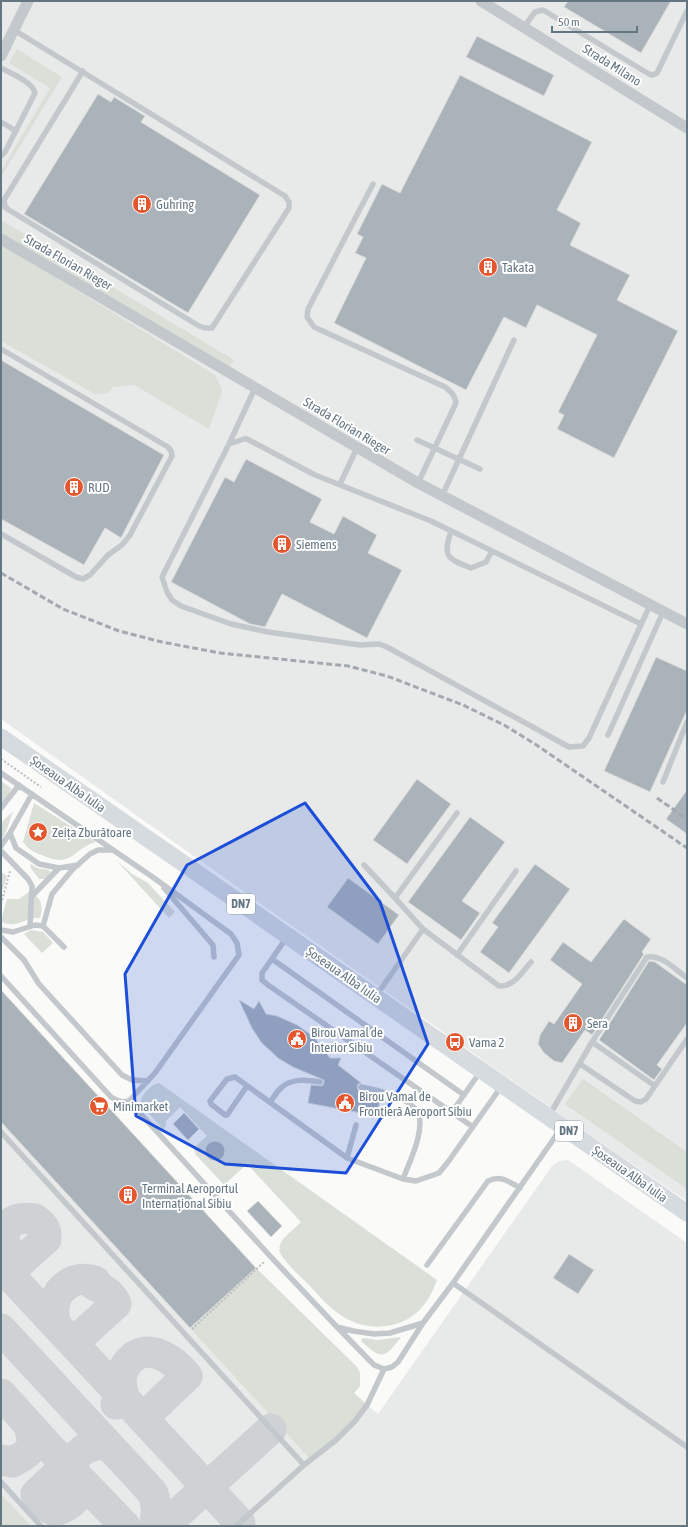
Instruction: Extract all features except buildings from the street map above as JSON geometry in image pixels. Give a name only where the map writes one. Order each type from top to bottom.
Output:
[{"type":"main road","name":"Șoseaua Alba Iulia","points":[[1,737],[687,1213]]},
{"type":"street","points":[[1,56],[28,1]]},
{"type":"street","name":"Strada Milano","points":[[481,1],[687,128]]},
{"type":"street","name":"Strada Florian Rieger","points":[[1,238],[418,483],[687,624]]},
{"type":"lane","points":[[524,27],[535,12],[543,10],[648,74],[653,75],[657,73],[687,11]]},
{"type":"lane","points":[[14,30],[83,71],[285,196],[289,202],[288,208],[212,328],[199,326],[5,207],[4,200],[83,71]]},
{"type":"lane","points":[[1,68],[29,84],[35,90],[35,93],[16,131],[5,152],[1,156]]},
{"type":"lane","points":[[1,122],[16,131]]},
{"type":"lane","points":[[373,184],[308,309],[307,317],[314,327],[445,387],[452,393],[456,403],[418,483]]},
{"type":"lane","points":[[442,496],[514,340]]},
{"type":"lane","points":[[1,349],[168,447],[172,456],[130,535],[122,545],[108,555],[90,575],[83,579],[76,578],[1,534]]},
{"type":"lane","points":[[255,388],[229,444],[162,577],[167,592],[172,600],[181,606],[231,624],[268,632],[360,645],[379,644],[569,747],[583,746],[589,738],[650,605]]},
{"type":"lane","points":[[229,444],[247,439],[314,475],[340,484],[451,531],[641,624]]},
{"type":"lane","points":[[417,440],[480,469]]},
{"type":"lane","points":[[340,484],[357,448]]},
{"type":"lane","points":[[451,531],[446,548],[447,554],[454,561],[471,568],[486,562],[492,551]]},
{"type":"lane","points":[[608,734],[663,612]]},
{"type":"lane","points":[[663,782],[687,722]]},
{"type":"lane","points":[[1,773],[154,878],[230,934],[237,943],[239,955],[155,1073],[129,1101],[120,1102],[111,1096],[1,976]]},
{"type":"lane","points":[[1,808],[19,785]]},
{"type":"lane","points":[[1,846],[10,834],[32,794]]},
{"type":"lane","points":[[395,898],[456,813]]},
{"type":"lane","points":[[10,834],[16,848],[22,854],[39,864],[60,868],[79,865]]},
{"type":"lane","points":[[43,926],[49,900],[52,894],[73,869],[90,854],[98,850],[112,850]]},
{"type":"lane","points":[[1,851],[28,879],[32,886],[30,926]]},
{"type":"lane","points":[[364,865],[423,929],[499,986],[505,987],[511,984],[531,962]]},
{"type":"lane","points":[[32,896],[60,868]]},
{"type":"lane","points":[[457,955],[516,871]]},
{"type":"lane","points":[[154,878],[208,937],[214,945],[214,957]]},
{"type":"lane","points":[[1,930],[13,932],[35,925],[43,926],[64,947]]},
{"type":"lane","points":[[375,997],[423,929]]},
{"type":"lane","points":[[288,936],[262,973],[262,980],[473,1127]]},
{"type":"lane","points":[[1,937],[24,960],[39,984],[122,1075],[132,1080],[148,1081]]},
{"type":"lane","points":[[548,1117],[592,1042],[647,957],[654,956],[660,959],[687,978]]},
{"type":"lane","points":[[272,958],[464,1095]]},
{"type":"lane","points":[[580,1064],[635,1101],[641,1102],[646,1099],[687,1039]]},
{"type":"lane","points":[[592,1042],[655,1086]]},
{"type":"lane","points":[[452,1112],[481,1070]]},
{"type":"lane","points":[[247,1086],[227,1115],[211,1104],[210,1101],[227,1079],[235,1077],[347,1158],[403,1179],[416,1181],[439,1173],[502,1085]]},
{"type":"lane","points":[[270,1102],[282,1087],[291,1082],[308,1080],[320,1082]]},
{"type":"lane","points":[[361,1087],[402,1099],[412,1105],[418,1112],[419,1135],[403,1179]]},
{"type":"lane","points":[[129,1101],[270,1256],[337,1327],[374,1365],[384,1369],[392,1367],[398,1362],[423,1323],[453,1283],[562,1127]]},
{"type":"lane","points":[[347,1158],[356,1125]]},
{"type":"lane","points":[[1,1133],[304,1465]]},
{"type":"lane","points":[[427,1265],[488,1181],[499,1178],[506,1179],[520,1188]]},
{"type":"lane","points":[[453,1283],[687,1447]]},
{"type":"lane","points":[[337,1327],[374,1334],[390,1333],[423,1323]]},
{"type":"lane","points":[[236,1526],[304,1465],[336,1440],[355,1421],[367,1405],[384,1369]]},
{"type":"lane","points":[[1,1482],[41,1526]]},
{"type":"path","points":[[1,759],[41,787]]},
{"type":"path","points":[[186,1335],[270,1256]]},
{"type":"highlighted area","points":[[305,803],[380,902],[428,1044],[346,1173],[225,1164],[136,1116],[125,974],[187,865]]},
{"type":"shaded area","points":[[1,1],[687,1],[687,1201],[587,1133],[278,916],[1,719]]},
{"type":"shaded area","points":[[17,49],[62,77],[1,177],[1,171],[50,88],[9,63]]},
{"type":"shaded area","points":[[1,220],[234,360],[230,367],[1,233]]},
{"type":"shaded area","points":[[1,244],[215,375],[222,392],[209,429],[134,385],[113,387],[108,393],[95,394],[1,341]]},
{"type":"shaded area","points":[[1,781],[11,788],[7,799],[1,803]]},
{"type":"shaded area","points":[[34,803],[96,842],[88,845],[67,859],[61,860],[32,851],[23,842]]},
{"type":"shaded area","points":[[13,811],[6,831],[1,840],[1,823]]},
{"type":"shaded area","points":[[116,860],[132,874],[148,883],[175,912],[169,918]]},
{"type":"shaded area","points":[[31,864],[37,868],[49,870],[51,873],[46,879],[39,879],[30,867]]},
{"type":"shaded area","points":[[1,872],[7,876],[1,895]]},
{"type":"shaded area","points":[[29,892],[39,899],[42,909],[40,918],[30,919],[15,924],[1,921],[7,899],[19,899]]},
{"type":"shaded area","points":[[31,930],[43,932],[53,943],[42,953],[24,934]]},
{"type":"shaded area","points":[[1,991],[256,1268],[357,1367],[360,1373],[360,1386],[354,1393],[378,1414],[552,1166],[559,1161],[568,1160],[687,1243],[687,1526],[1,1526]]},
{"type":"shaded area","points":[[583,1079],[687,1152],[687,1189],[565,1104]]},
{"type":"shaded area","points":[[159,1083],[437,1280],[429,1297],[419,1311],[410,1318],[390,1326],[379,1327],[357,1323],[347,1319],[331,1308],[290,1266],[280,1253],[280,1244],[301,1222],[247,1164],[224,1185],[196,1155],[194,1150],[196,1146],[207,1136],[180,1107],[166,1121],[166,1126],[163,1129],[140,1104],[146,1091]]},
{"type":"shaded area","points":[[256,1268],[357,1367],[360,1373],[360,1386],[354,1393],[367,1405],[355,1421],[311,1460],[190,1328]]},
{"type":"shaded area","points":[[401,1337],[390,1350],[382,1354],[378,1354],[373,1351],[361,1341],[363,1338],[378,1340]]},
{"type":"shaded area","points":[[1,1494],[31,1526],[1,1526]]},
{"type":"taxiway","points":[[1,1250],[5,1246],[5,1234],[7,1227],[13,1221],[26,1218],[35,1219],[45,1230],[46,1239],[8,1273]]},
{"type":"taxiway","points":[[1,1266],[240,1523]]},
{"type":"taxiway","points":[[56,1325],[54,1313],[55,1301],[62,1289],[67,1284],[81,1279],[88,1279],[95,1281],[94,1285],[110,1295],[116,1304],[73,1343]]},
{"type":"taxiway","points":[[1,1329],[152,1492],[156,1505],[155,1526]]},
{"type":"taxiway","points":[[116,1404],[124,1397],[121,1377],[126,1364],[130,1360],[145,1352],[153,1352],[168,1359],[187,1376],[143,1418]]},
{"type":"taxiway","points":[[1,1394],[50,1448],[125,1526]]},
{"type":"taxiway","points":[[1,1460],[12,1462],[24,1455],[31,1448],[32,1438],[28,1424]]},
{"type":"taxiway","points":[[164,1526],[271,1429]]},
{"type":"taxiway","points":[[74,1473],[79,1492],[71,1503],[55,1511],[46,1506],[40,1500],[36,1494],[84,1449],[105,1442]]},
{"type":"railway","points":[[1,573],[63,609],[119,631],[162,642],[220,653],[348,666],[387,676],[463,705],[504,725],[535,744],[687,848]]},
{"type":"railway","points":[[657,798],[687,819]]},
{"type":"place","name":"Guhring","points":[[142,204]]},
{"type":"place","name":"Takata","points":[[488,267]]},
{"type":"place","name":"RUD","points":[[74,487]]},
{"type":"place","name":"Siemens","points":[[282,544]]},
{"type":"place","name":"Zeița Zburătoare","points":[[38,832]]},
{"type":"place","name":"Sera","points":[[573,1023]]},
{"type":"place","name":"Birou Vamal de Interior Sibiu","points":[[297,1039]]},
{"type":"place","name":"Vama 2","points":[[455,1042]]},
{"type":"place","name":"Birou Vamal de Frontieră Aeroport Sibiu","points":[[345,1103]]},
{"type":"place","name":"Minimarket","points":[[99,1106]]},
{"type":"place","name":"Terminal Aeroportul Internațional Sibiu","points":[[128,1195]]}]
